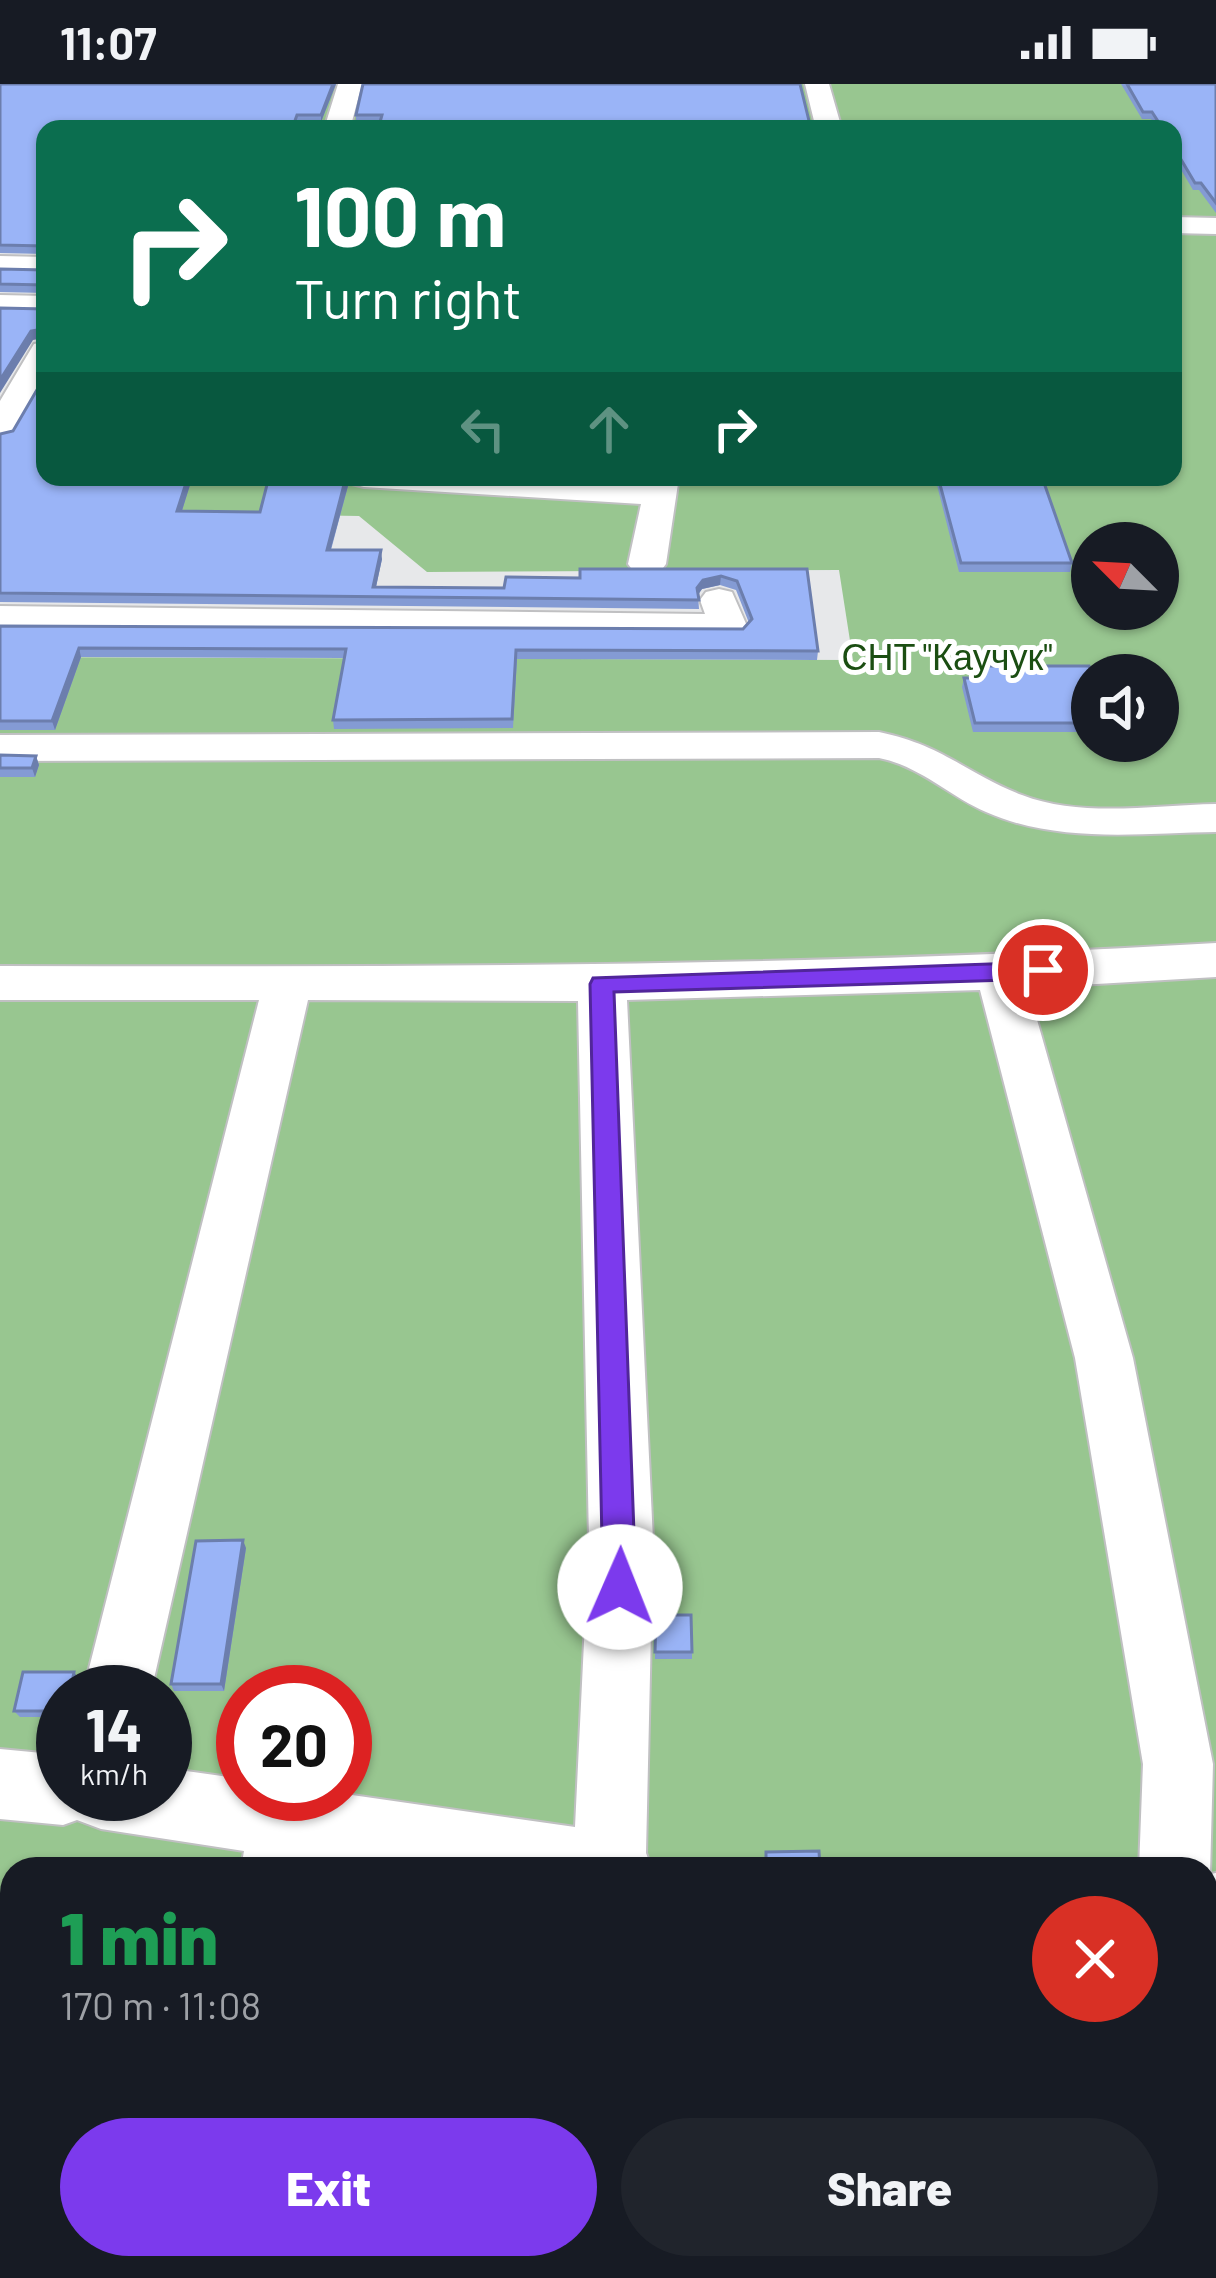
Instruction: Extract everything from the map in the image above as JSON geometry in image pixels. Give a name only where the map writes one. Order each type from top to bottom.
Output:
[{"type":"street","points":[[340,120],[350,84]]},
{"type":"street","points":[[818,84],[827,120]]},
{"type":"street","points":[[1182,225],[1216,226]]},
{"type":"street","points":[[0,241],[36,241]]},
{"type":"street","points":[[0,266],[36,266]]},
{"type":"street","points":[[0,304],[36,304]]},
{"type":"street","points":[[1,426],[13,383],[36,348]]},
{"type":"street","points":[[647,564],[661,486]]},
{"type":"street","points":[[0,618],[728,626],[719,600]]},
{"type":"street","points":[[0,748],[879,746],[918,752],[1000,803],[1026,812],[1063,817],[1216,818]]},
{"type":"street","points":[[0,983],[602,984],[1000,973],[1216,960]]},
{"type":"street","points":[[1000,973],[1104,1358],[1178,1764],[1175,1857]]},
{"type":"street","points":[[123,1665],[288,981]]},
{"type":"street","points":[[602,984],[621,1540],[612,1857]]},
{"type":"street","points":[[0,1784],[36,1787]]},
{"type":"street","points":[[192,1820],[281,1845],[454,1857]]},
{"type":"green space","name":"СНТ \"Каучук\"","points":[[0,84],[1216,84],[1216,1857],[0,1857],[0,657],[853,660],[839,570],[427,572],[359,516],[130,512],[91,486],[1182,486],[1182,120],[36,120]]},
{"type":"building","points":[[0,84],[333,84],[321,115],[297,115],[295,120],[36,120],[36,246],[0,245]]},
{"type":"building","points":[[363,84],[800,84],[809,120],[381,120],[382,115],[356,115]]},
{"type":"building","points":[[1127,84],[1216,84],[1216,203],[1201,183],[1195,183],[1182,161],[1182,120],[1157,120],[1152,112],[1143,112]]},
{"type":"building","points":[[0,269],[36,270],[36,285],[0,284]]},
{"type":"building","points":[[0,308],[36,309],[36,330],[0,380]]},
{"type":"building","points":[[36,391],[36,486],[185,486],[177,511],[260,512],[267,486],[344,486],[327,550],[381,550],[373,587],[504,588],[506,577],[580,578],[580,569],[807,569],[818,651],[516,650],[512,719],[333,720],[346,649],[79,648],[52,721],[0,721],[0,626],[743,629],[752,619],[737,581],[721,576],[703,580],[697,588],[699,600],[0,593],[0,434],[13,431]]},
{"type":"building","points":[[940,486],[1045,486],[1071,563],[961,563]]},
{"type":"building","points":[[970,666],[1071,666],[1071,723],[975,723],[964,678],[973,678]]},
{"type":"building","points":[[0,755],[36,756],[32,768],[0,768]]},
{"type":"building","points":[[243,1540],[224,1665],[216,1665],[216,1684],[192,1684],[192,1665],[174,1665],[196,1541]]},
{"type":"building","points":[[656,1615],[691,1615],[692,1652],[655,1652]]},
{"type":"building","points":[[23,1672],[36,1672],[36,1711],[14,1711]]},
{"type":"building","points":[[819,1851],[819,1857],[766,1857],[766,1852]]},
{"type":"route","points":[[620,1587],[602,984],[1043,970]]}]
